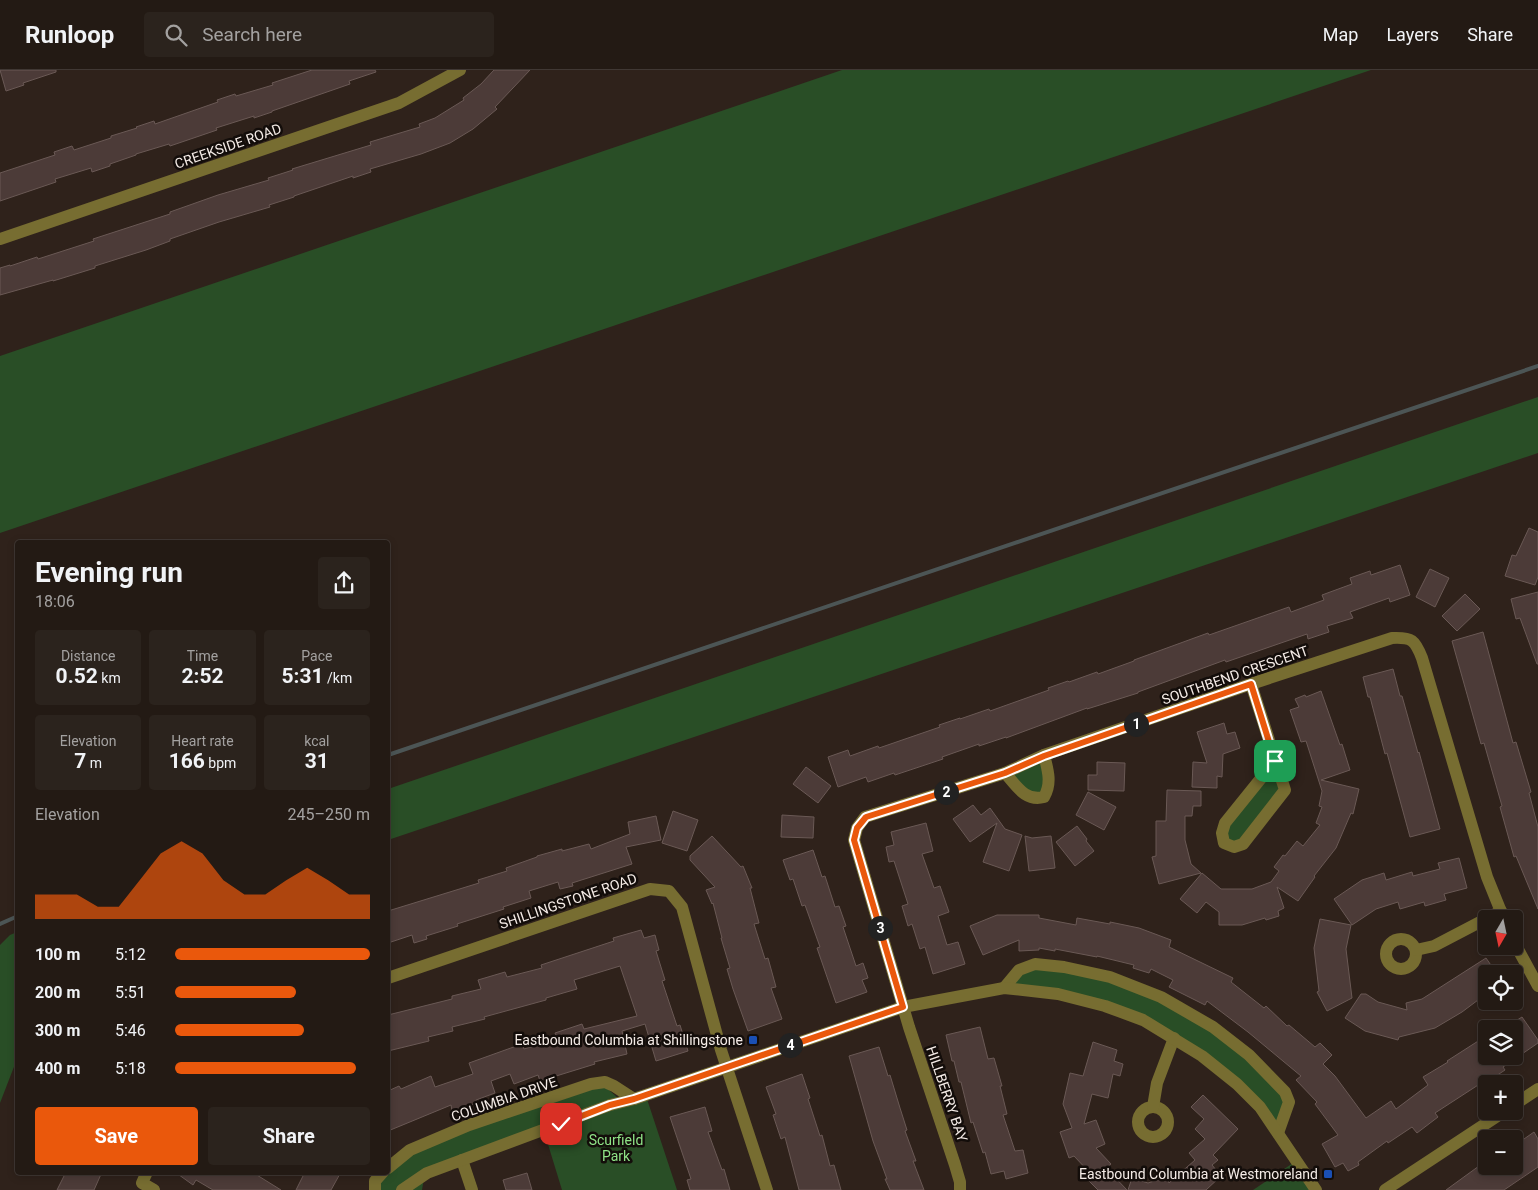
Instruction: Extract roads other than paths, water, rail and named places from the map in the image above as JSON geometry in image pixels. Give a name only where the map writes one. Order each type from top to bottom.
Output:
[{"type":"street","name":"CREEKSIDE ROAD","points":[[0,239],[399,103],[460,70]]},
{"type":"street","name":"SOUTHBEND CRESCENT","points":[[903,1007],[854,840],[857,828],[866,817],[1005,773],[1044,756],[1251,684],[1392,638],[1406,637],[1416,644],[1422,658],[1487,877],[1501,910]]},
{"type":"street","points":[[1251,684],[1285,790],[1243,844],[1234,847],[1224,843],[1222,834],[1225,823],[1275,761]]},
{"type":"street","points":[[1005,773],[1030,798],[1044,797],[1048,791],[1049,784],[1044,756]]},
{"type":"street","name":"SHILLINGSTONE ROAD","points":[[390,977],[650,889],[669,891],[682,907],[726,1066]]},
{"type":"street","points":[[1416,950],[1434,946],[1478,926]]},
{"type":"street","points":[[1521,955],[1538,986]]},
{"type":"street","points":[[1004,988],[1019,970],[1035,964],[1064,967],[1110,977],[1161,997],[1213,1027],[1249,1055],[1285,1092],[1289,1102],[1278,1133]]},
{"type":"street","points":[[402,1190],[428,1173],[610,1105],[634,1099],[726,1066],[903,1007],[1004,988],[1058,994],[1105,1006],[1143,1020],[1202,1056],[1237,1084],[1260,1108],[1316,1190]]},
{"type":"street","name":"HILLBERRY BAY","points":[[903,1007],[956,1165],[960,1190]]},
{"type":"street","points":[[1153,1107],[1157,1083],[1174,1038]]},
{"type":"street","points":[[726,1066],[767,1190]]},
{"type":"street","name":"COLUMBIA DRIVE","points":[[390,1166],[410,1150],[469,1125],[591,1084],[605,1082],[634,1099]]},
{"type":"street","points":[[1523,1099],[1538,1089]]},
{"type":"street","points":[[1385,1190],[1491,1120]]},
{"type":"street","points":[[462,1160],[472,1190]]},
{"type":"street","points":[[424,1190],[428,1173]]},
{"type":"street","points":[[375,1190],[375,1181],[380,1175]]},
{"type":"street","points":[[142,1182],[154,1190]]},
{"type":"waterway","points":[[390,754],[1538,366]]},
{"type":"waterway","points":[[0,924],[15,917]]},
{"type":"place","name":"Eastbound Columbia at Shillingstone","points":[[753,1040]]},
{"type":"place","name":"Eastbound Columbia at Westmoreland","points":[[1328,1174]]},
{"type":"park label","name":"Scurfield Park","points":[[616,1148]]}]
